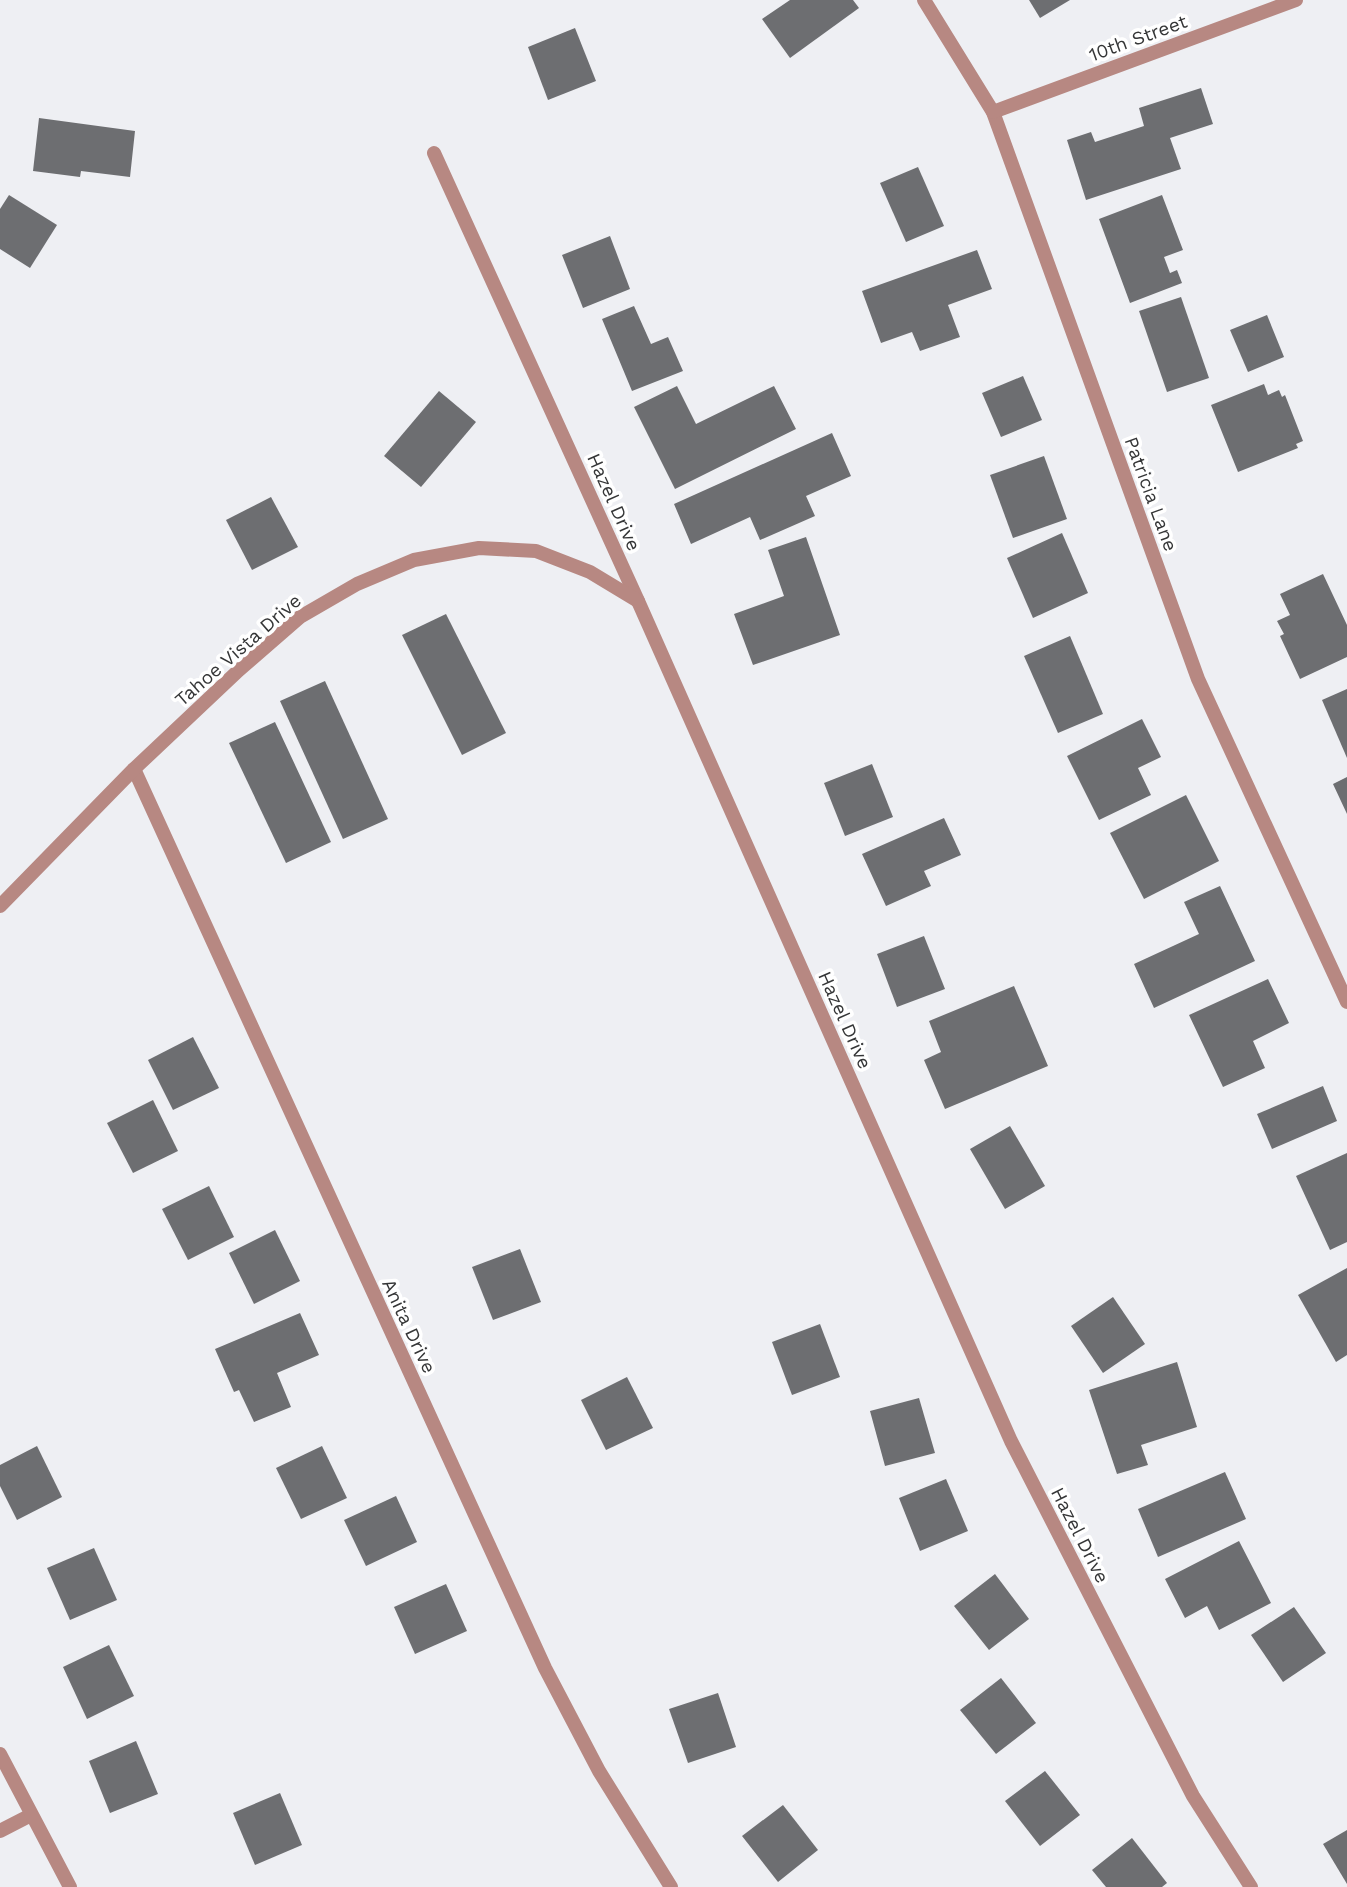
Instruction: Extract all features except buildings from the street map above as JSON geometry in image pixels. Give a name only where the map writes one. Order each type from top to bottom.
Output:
[{"type":"street","name":"Patricia Lane","points":[[923,0],[993,112],[1198,679],[1347,1002]]},
{"type":"street","name":"10th Street","points":[[993,112],[1296,0]]},
{"type":"street","name":"Hazel Drive","points":[[435,153],[638,601],[1011,1441],[1193,1796],[1251,1887]]},
{"type":"street","name":"Tahoe Vista Drive","points":[[0,906],[134,769],[239,670],[300,617],[358,584],[414,560],[479,548],[537,551],[590,572],[638,601]]},
{"type":"street","name":"Anita Drive","points":[[134,769],[545,1668],[599,1771],[671,1887]]},
{"type":"street","points":[[0,1754],[70,1887]]},
{"type":"street","points":[[0,1831],[31,1815]]}]
